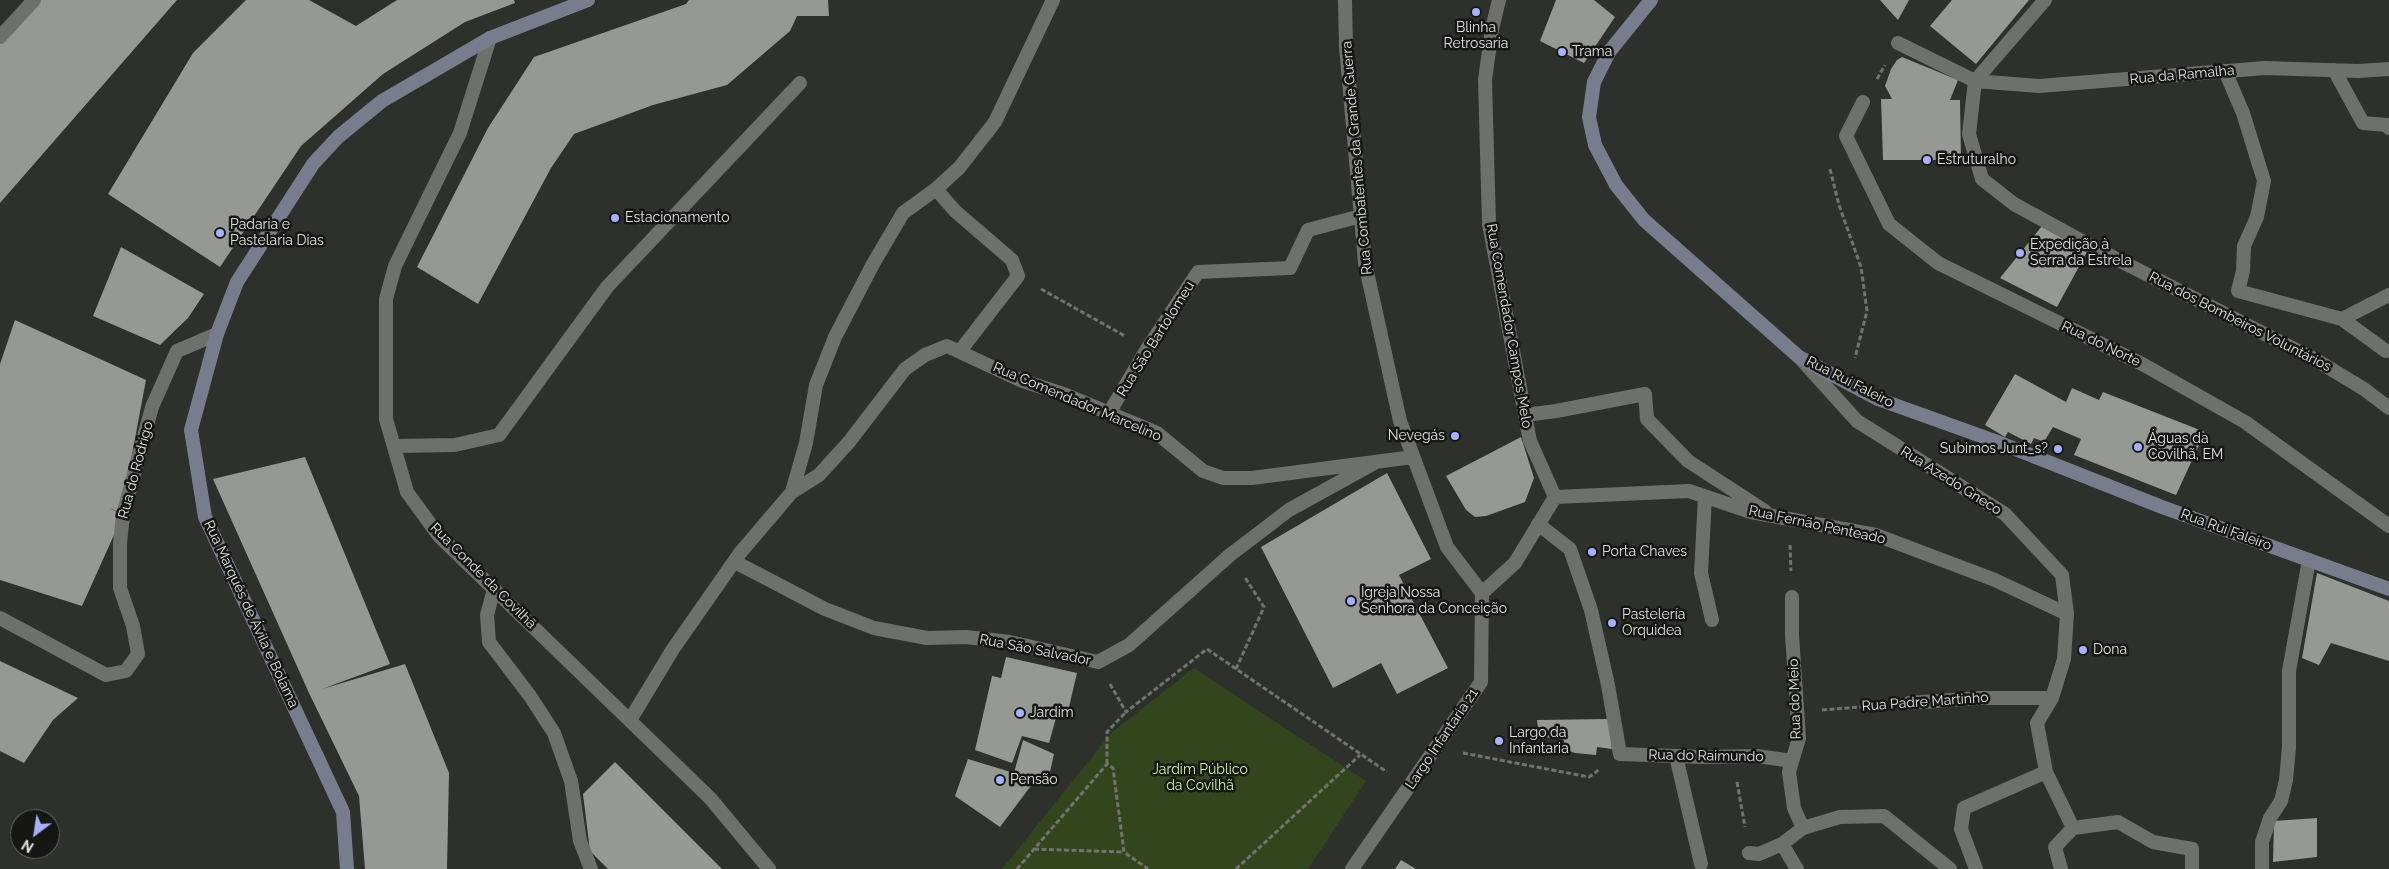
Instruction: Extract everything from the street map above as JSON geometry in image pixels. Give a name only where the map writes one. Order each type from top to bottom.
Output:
[{"type":"main road","name":"Rua Marquês de Ávila e Bolama","points":[[347,869],[343,812],[205,517],[191,430],[218,334],[238,282],[313,164],[338,137],[382,101],[490,38],[588,0]]},
{"type":"main road","name":"Rua Rui Faleiro","points":[[1651,0],[1609,52],[1594,82],[1589,117],[1595,145],[1616,185],[1644,220],[1799,356],[1878,399],[1995,441],[2162,507],[2389,589]]},
{"type":"street","points":[[0,37],[34,0]]},
{"type":"street","points":[[630,720],[673,649],[734,562],[792,492],[806,443],[816,386],[835,337],[873,264],[903,213],[936,189],[959,168],[995,122],[1053,0]]},
{"type":"street","name":"Rua Combatentes da Grande Guerra","points":[[1345,0],[1346,47],[1364,263],[1400,421],[1447,547],[1482,593]]},
{"type":"street","name":"Rua Comendador Campos Melo","points":[[1499,0],[1492,28],[1485,80],[1489,224],[1530,441],[1555,497]]},
{"type":"street","points":[[1898,43],[1975,81],[2045,0]]},
{"type":"street","name":"Rua Conde da Covilhã","points":[[490,38],[460,133],[395,266],[386,298],[386,419],[408,492],[439,536],[710,798],[770,869]]},
{"type":"street","name":"Rua da Ramalha","points":[[1975,81],[2040,86],[2265,68],[2389,69]]},
{"type":"street","points":[[2334,70],[2363,124],[2387,125],[2389,128]]},
{"type":"street","points":[[2225,71],[2244,113],[2264,181],[2257,217],[2244,246],[2244,271],[2238,292],[2342,319],[2386,351]]},
{"type":"street","name":"Rua dos Bombeiros Voluntários","points":[[1975,81],[1969,134],[1982,179],[2014,204],[2316,360],[2364,389],[2389,408]]},
{"type":"street","points":[[394,446],[455,446],[499,435],[607,287],[800,83]]},
{"type":"street","points":[[1846,136],[1863,102]]},
{"type":"street","name":"Rua do Norte","points":[[1846,136],[1889,224],[1938,263],[2144,365],[2245,422],[2389,526]]},
{"type":"street","points":[[936,189],[955,211],[1012,260],[1018,276],[960,352]]},
{"type":"street","name":"Rua São Bartolomeu","points":[[1109,413],[1147,349],[1198,272],[1290,268],[1308,230],[1361,216]]},
{"type":"street","points":[[2342,319],[2389,295]]},
{"type":"street","name":"Rua do Rodrigo","points":[[0,618],[106,675],[126,671],[138,654],[133,626],[120,588],[120,543],[123,515],[152,407],[176,351],[218,334]]},
{"type":"street","name":"Rua Comendador Marcelino","points":[[792,492],[819,475],[849,442],[905,369],[925,355],[946,346],[1020,380],[1066,395],[1156,433],[1203,471],[1223,478],[1252,478],[1413,457]]},
{"type":"street","name":"Rua Azedo Gneco","points":[[1799,356],[1857,422],[2004,514],[2062,575],[2067,614],[2064,658],[2052,698],[2036,722],[2046,772],[2073,828]]},
{"type":"street","points":[[1525,415],[1644,394],[1647,420],[1688,461],[1772,516]]},
{"type":"street","name":"Rua São Salvador","points":[[734,562],[824,609],[874,628],[927,638],[966,637],[1010,642],[1098,662],[1129,645],[1231,554],[1289,510],[1376,462]]},
{"type":"street","name":"Rua Fernão Penteado","points":[[1555,497],[1689,491],[1751,512],[1876,535],[1995,580],[2067,614]]},
{"type":"street","points":[[1482,593],[1515,563],[1555,497]]},
{"type":"street","points":[[1705,497],[1701,573],[1712,620]]},
{"type":"street","points":[[1538,524],[1570,549],[1591,610],[1608,685],[1620,754]]},
{"type":"street","points":[[2262,869],[2262,842],[2270,818],[2281,801],[2286,780],[2289,748],[2289,671],[2309,560]]},
{"type":"street","points":[[494,589],[487,615],[489,642],[530,696],[554,733],[571,781],[580,841],[591,869]]},
{"type":"street","name":"Largo Infantaria 21","points":[[1352,869],[1481,682],[1482,593]]},
{"type":"street","name":"Rua do Meio","points":[[1792,597],[1792,635],[1798,712],[1798,738],[1789,772],[1794,808],[1803,828]]},
{"type":"street","name":"Rua Padre Martinho","points":[[1909,703],[1980,698],[2052,698]]},
{"type":"street","name":"Rua do Raimundo","points":[[1620,754],[1757,756],[1792,760]]},
{"type":"street","points":[[1676,756],[1701,864]]},
{"type":"street","points":[[1976,869],[1961,829],[1964,808],[2046,772]]},
{"type":"street","points":[[1749,853],[1759,854],[1782,844],[1803,828],[1840,816],[1884,816],[1950,869]]},
{"type":"street","points":[[2061,869],[2055,848],[2073,828],[2118,822],[2153,842],[2192,849],[2192,869]]},
{"type":"street","points":[[1782,844],[1797,869]]},
{"type":"path","points":[[1863,102],[1898,43]]},
{"type":"path","points":[[1846,136],[1828,161],[1839,205],[1861,267],[1867,311],[1849,384]]},
{"type":"path","points":[[1018,276],[1147,349]]},
{"type":"path","points":[[1790,519],[1792,597]]},
{"type":"path","points":[[1231,554],[1264,607],[1236,670]]},
{"type":"path","points":[[1017,869],[1107,764],[1107,732],[1126,712],[1207,649],[1360,754],[1236,869]]},
{"type":"path","points":[[1098,662],[1126,712]]},
{"type":"path","name":"Rua Padre Martinho","points":[[1798,712],[1909,703]]},
{"type":"path","points":[[1435,748],[1589,777],[1620,754]]},
{"type":"path","points":[[1733,756],[1749,853]]},
{"type":"path","points":[[1107,764],[1114,768],[1124,852]]},
{"type":"path","points":[[1034,849],[1124,852],[1148,869]]},
{"type":"green space","name":"Jardim Público da Covilhã","points":[[1194,668],[1366,781],[1308,869],[1002,869],[1112,732]]},
{"type":"building","points":[[36,0],[177,0],[0,203],[0,37]]},
{"type":"building","points":[[246,0],[309,0],[356,26],[397,0],[514,0],[515,3],[465,22],[383,74],[301,146],[220,267],[108,194],[193,53]]},
{"type":"building","points":[[689,0],[828,0],[829,16],[797,16],[790,31],[727,85],[653,105],[574,134],[551,168],[478,304],[417,267],[488,128],[534,57],[686,4]]},
{"type":"building","points":[[1556,0],[1594,0],[1615,17],[1584,63],[1540,41]]},
{"type":"building","points":[[1880,0],[1909,0],[1898,20]]},
{"type":"building","points":[[1952,0],[2029,0],[1976,64],[1930,26]]},
{"type":"building","points":[[1902,57],[1958,80],[1950,100],[1960,100],[1961,160],[1883,160],[1881,99],[1892,99],[1885,86],[1891,69],[1897,60]]},
{"type":"building","points":[[2042,226],[2088,250],[2057,307],[2000,278]]},
{"type":"building","points":[[121,247],[204,294],[188,318],[160,345],[93,316]]},
{"type":"building","points":[[15,320],[146,380],[121,513],[109,508],[123,515],[82,606],[0,580],[0,364]]},
{"type":"building","name":"Águas da Covilhã, EM","points":[[2015,374],[2066,402],[2072,388],[2099,400],[2103,392],[2205,432],[2176,495],[2074,455],[2081,439],[2053,427],[2044,442],[2034,438],[2031,444],[2008,432],[2005,437],[1985,425]]},
{"type":"building","points":[[1521,437],[1534,478],[1525,502],[1486,516],[1475,517],[1466,510],[1446,476]]},
{"type":"building","points":[[305,457],[390,664],[322,689],[405,664],[449,773],[447,869],[365,869],[359,796],[309,693],[213,479]]},
{"type":"building","name":"Igreja Nossa Senhora da Conceição","points":[[1387,473],[1431,559],[1399,575],[1448,668],[1397,694],[1381,663],[1333,688],[1261,547]]},
{"type":"building","points":[[2317,573],[2389,601],[2389,661],[2331,643],[2319,665],[2302,658]]},
{"type":"building","name":"Jardim","points":[[1006,657],[1077,673],[1069,707],[1059,707],[1049,743],[1022,736],[1012,763],[975,750],[992,676],[1001,678]]},
{"type":"building","points":[[0,661],[78,698],[53,720],[24,763],[0,751]]},
{"type":"building","points":[[1608,719],[1612,749],[1597,747],[1596,755],[1575,753],[1564,749],[1564,740],[1539,736],[1537,720]]},
{"type":"building","name":"Pensão","points":[[1023,740],[1054,754],[1050,772],[1030,787],[1000,827],[955,796],[968,759],[1014,773]]},
{"type":"building","points":[[615,762],[722,869],[608,869],[590,851],[583,794]]},
{"type":"building","points":[[2317,818],[2317,857],[2273,862],[2274,821]]},
{"type":"building","points":[[1401,860],[1416,869],[1395,869]]},
{"type":"place","name":"Blinha Retrosaria","points":[[1476,12]]},
{"type":"place","name":"Trama","points":[[1562,52]]},
{"type":"place","name":"Estruturalho","points":[[1927,160]]},
{"type":"place","name":"Estacionamento","points":[[615,218]]},
{"type":"place","name":"Padaria e Pastelaria Dias","points":[[220,233]]},
{"type":"place","name":"Expedição à Serra da Estrela","points":[[2020,253]]},
{"type":"place","name":"Nevegás","points":[[1455,436]]},
{"type":"place","name":"Águas da Covilhã, EM","points":[[2138,447]]},
{"type":"place","name":"Subimos Junt_s?","points":[[2058,449]]},
{"type":"place","name":"Porta Chaves","points":[[1592,552]]},
{"type":"place","name":"Igreja Nossa Senhora da Conceição","points":[[1351,601]]},
{"type":"place","name":"Pastelería Orquidea","points":[[1612,623]]},
{"type":"place","name":"Dona","points":[[2083,650]]},
{"type":"place","name":"Jardim","points":[[1020,713]]},
{"type":"place","name":"Largo da Infantaria","points":[[1499,741]]},
{"type":"place","name":"Pensão","points":[[1000,780]]}]
